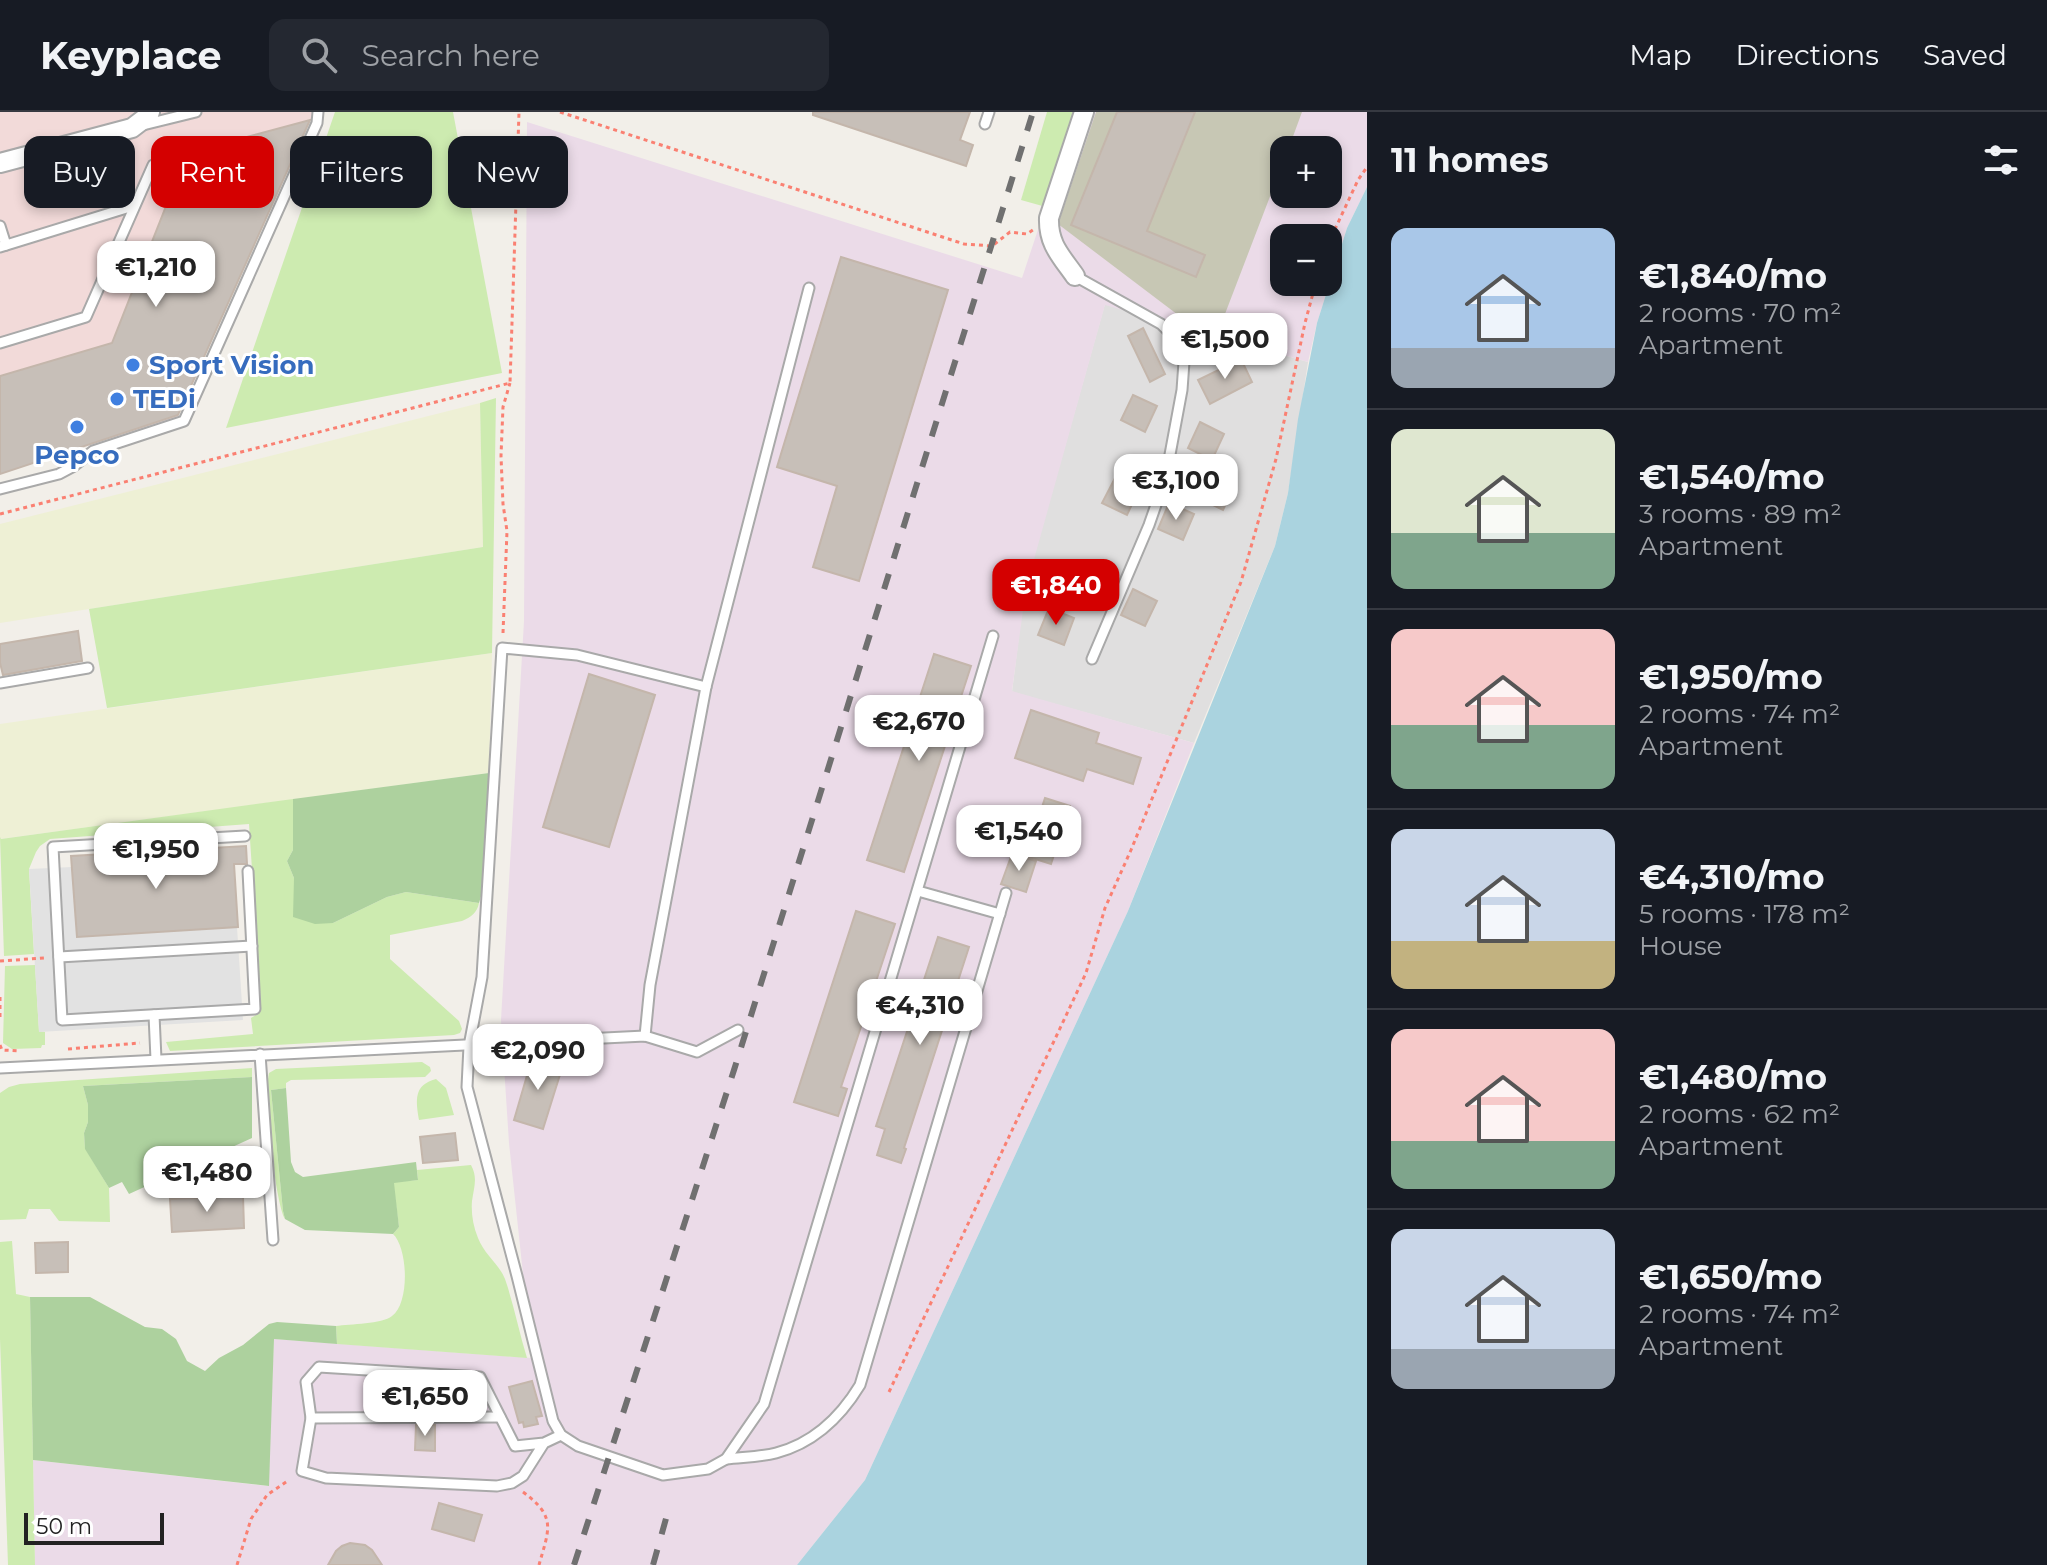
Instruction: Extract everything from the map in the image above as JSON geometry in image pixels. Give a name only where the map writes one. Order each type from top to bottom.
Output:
[{"type":"street","points":[[0,163],[132,128],[150,112]]},
{"type":"street","points":[[1075,276],[1048,233],[1049,218],[1084,112]]},
{"type":"lane","points":[[132,128],[196,112]]},
{"type":"lane","points":[[0,489],[59,474],[93,451],[184,421],[317,123],[318,112]]},
{"type":"lane","points":[[985,124],[989,112]]},
{"type":"lane","points":[[135,202],[151,169]]},
{"type":"lane","points":[[0,226],[3,246],[126,208]]},
{"type":"lane","points":[[0,343],[86,317],[132,208]]},
{"type":"lane","points":[[1075,276],[1161,324],[1181,347],[1184,362],[1166,476],[1149,525],[1092,659]]},
{"type":"lane","points":[[645,1036],[650,985],[706,687],[809,288]]},
{"type":"lane","points":[[726,1459],[764,1404],[993,636]]},
{"type":"lane","points":[[706,687],[577,655],[502,648],[482,977],[469,1046],[467,1087],[553,1421],[561,1435],[578,1446],[663,1475],[708,1469],[726,1459],[773,1454],[803,1444],[848,1405],[860,1385],[1006,893]]},
{"type":"lane","points":[[0,683],[88,668]]},
{"type":"lane","points":[[245,836],[53,847],[62,1020],[255,1009],[248,871]]},
{"type":"lane","points":[[918,891],[1000,914]]},
{"type":"lane","points":[[59,957],[252,946]]},
{"type":"lane","points":[[154,1015],[156,1059]]},
{"type":"lane","points":[[0,1068],[645,1036],[697,1052],[738,1030]]},
{"type":"lane","points":[[260,1054],[273,1240]]},
{"type":"lane","points":[[544,1443],[523,1476],[512,1483],[497,1486],[326,1478],[302,1471],[311,1418],[306,1382],[319,1367],[480,1377],[515,1446],[544,1443],[561,1435]]},
{"type":"lane","points":[[311,1418],[500,1417]]},
{"type":"path","points":[[502,648],[507,531],[503,504],[502,432],[503,407],[510,383],[519,112]]},
{"type":"path","points":[[560,112],[964,244],[992,246],[1010,232],[1027,234],[1049,218]]},
{"type":"path","points":[[1337,224],[1367,167]]},
{"type":"path","points":[[889,1392],[1086,973],[1105,908],[1241,582],[1276,459],[1312,296]]},
{"type":"path","points":[[0,514],[510,383]]},
{"type":"path","points":[[0,961],[59,957]]},
{"type":"path","points":[[0,997],[0,1020]]},
{"type":"path","points":[[62,1049],[156,1042]]},
{"type":"path","points":[[0,1045],[2,1050],[21,1052]]},
{"type":"path","points":[[237,1565],[251,1519],[267,1495],[302,1471]]},
{"type":"path","points":[[512,1483],[535,1501],[545,1514],[549,1529],[539,1565]]},
{"type":"shaded area","points":[[0,112],[319,112],[310,120],[303,136],[290,136],[290,165],[274,200],[274,136],[151,136],[151,208],[271,208],[177,417],[0,474]]},
{"type":"shaded area","points":[[1077,112],[1367,112],[1367,187],[1342,244],[1342,224],[1270,224],[1270,296],[1326,296],[1308,362],[1105,305],[1026,588],[1012,691],[1194,743],[1128,911],[865,1480],[797,1565],[35,1565],[33,1460],[268,1486],[274,1339],[532,1358],[509,1143],[501,1020],[524,621],[526,208],[568,208],[568,136],[527,136],[527,122],[1022,278]]},
{"type":"shaded area","points":[[1096,112],[1302,112],[1293,136],[1270,136],[1270,197],[1220,327],[1186,321],[1058,224]]},
{"type":"shaded area","points":[[1105,304],[1308,362],[1288,493],[1275,546],[1194,743],[1012,692],[1025,588]]},
{"type":"shaded area","points":[[480,403],[483,547],[0,623],[0,524]]},
{"type":"shaded area","points":[[492,653],[489,773],[0,839],[0,724]]},
{"type":"shaded area","points":[[72,867],[77,936],[237,927],[243,1020],[39,1032],[29,869]]},
{"type":"green space","points":[[335,112],[453,112],[458,136],[448,136],[448,208],[471,208],[502,373],[226,428],[302,208],[432,208],[432,136],[327,136]]},
{"type":"green space","points":[[1047,112],[1077,112],[1046,207],[1021,200]]},
{"type":"green space","points":[[496,398],[492,653],[107,708],[89,609],[483,547],[480,403]]},
{"type":"green space","points":[[489,773],[479,903],[406,892],[387,897],[333,923],[315,924],[293,917],[294,878],[287,861],[293,850],[293,799]]},
{"type":"green space","points":[[293,799],[293,850],[287,861],[294,878],[333,923],[387,897],[406,892],[479,903],[473,914],[462,921],[390,935],[390,959],[459,1021],[460,1033],[170,1051],[166,1042],[253,1034],[251,1018],[259,1013],[261,1006],[249,824],[50,839],[40,846],[29,869],[34,954],[4,956],[0,837]]},
{"type":"green space","points":[[35,965],[39,1031],[45,1032],[45,1045],[41,1048],[12,1049],[3,1043],[5,966]]},
{"type":"green space","points":[[422,1062],[431,1071],[425,1077],[291,1080],[286,1083],[286,1088],[271,1090],[285,1219],[281,1208],[271,1148],[269,1073],[276,1069]]},
{"type":"green space","points":[[252,1068],[252,1077],[83,1086],[88,1105],[85,1148],[109,1188],[110,1222],[59,1221],[50,1209],[29,1209],[26,1219],[0,1220],[0,1093],[9,1087]]},
{"type":"green space","points":[[252,1077],[252,1138],[129,1194],[122,1182],[109,1188],[85,1149],[88,1105],[83,1086]]},
{"type":"green space","points":[[436,1079],[446,1088],[454,1115],[419,1120],[417,1100],[420,1090],[423,1085]]},
{"type":"green space","points":[[286,1088],[291,1162],[295,1172],[303,1177],[416,1162],[418,1180],[394,1183],[399,1227],[393,1234],[305,1230],[285,1219],[271,1090]]},
{"type":"green space","points":[[471,1165],[475,1178],[472,1206],[475,1229],[481,1244],[505,1279],[527,1358],[337,1344],[336,1326],[387,1319],[398,1309],[402,1300],[405,1275],[402,1251],[393,1234],[399,1227],[393,1182],[418,1180],[417,1170]]},
{"type":"green space","points":[[12,1241],[16,1294],[30,1297],[35,1565],[8,1565],[0,1339],[0,1242]]},
{"type":"green space","points":[[30,1297],[90,1297],[145,1327],[162,1329],[176,1339],[187,1361],[205,1371],[219,1358],[243,1345],[269,1324],[277,1322],[336,1326],[337,1344],[274,1339],[269,1486],[33,1460]]},
{"type":"water","points":[[1367,187],[1367,1565],[797,1565],[865,1480],[1128,911],[1275,546],[1288,493],[1298,419],[1317,323],[1326,296],[1342,296],[1342,244]]},
{"type":"building","points":[[813,112],[970,112],[960,140],[973,145],[966,166],[813,115]]},
{"type":"building","points":[[1117,112],[1195,112],[1147,231],[1205,255],[1196,277],[1071,225]]},
{"type":"building","points":[[310,120],[303,136],[290,136],[290,165],[274,200],[274,136],[250,136]]},
{"type":"building","points":[[165,208],[271,208],[178,415],[0,474],[0,376],[112,343]]},
{"type":"building","points":[[841,257],[948,290],[859,581],[813,567],[837,486],[777,467]]},
{"type":"building","points":[[1143,328],[1165,374],[1150,382],[1128,336]]},
{"type":"building","points":[[1241,359],[1252,382],[1210,404],[1198,380]]},
{"type":"building","points":[[1133,395],[1157,406],[1145,432],[1121,420]]},
{"type":"building","points":[[1200,422],[1224,434],[1212,460],[1188,448]]},
{"type":"building","points":[[1211,473],[1235,484],[1223,510],[1199,498]]},
{"type":"building","points":[[1115,478],[1139,489],[1127,515],[1102,503]]},
{"type":"building","points":[[1169,503],[1194,514],[1183,540],[1158,529]]},
{"type":"building","points":[[1133,589],[1157,601],[1145,626],[1121,615]]},
{"type":"building","points":[[1049,608],[1074,618],[1064,645],[1038,635]]},
{"type":"building","points":[[78,631],[82,661],[3,675],[0,644]]},
{"type":"building","points":[[934,654],[971,666],[904,872],[867,860]]},
{"type":"building","points":[[589,674],[655,695],[609,847],[543,827]]},
{"type":"building","points":[[1031,710],[1099,733],[1096,743],[1141,758],[1133,784],[1087,769],[1083,781],[1015,758]]},
{"type":"building","points":[[1045,798],[1070,806],[1051,864],[1026,856]]},
{"type":"building","points":[[246,846],[247,864],[234,864],[238,927],[77,937],[71,856]]},
{"type":"building","points":[[1012,854],[1036,861],[1026,892],[1001,884]]},
{"type":"building","points":[[856,911],[895,924],[841,1087],[847,1089],[838,1116],[794,1102]]},
{"type":"building","points":[[938,937],[969,947],[901,1163],[877,1155],[885,1129],[876,1126]]},
{"type":"building","points":[[533,1055],[563,1065],[543,1129],[514,1120]]},
{"type":"building","points":[[455,1133],[458,1160],[423,1163],[420,1137]]},
{"type":"building","points":[[243,1196],[244,1228],[172,1232],[170,1199]]},
{"type":"building","points":[[68,1242],[68,1272],[36,1273],[35,1243]]},
{"type":"building","points":[[532,1381],[542,1416],[536,1417],[538,1424],[524,1427],[523,1422],[519,1423],[509,1387]]},
{"type":"building","points":[[417,1386],[436,1386],[436,1410],[416,1410]]},
{"type":"building","points":[[416,1425],[435,1425],[435,1451],[415,1450]]},
{"type":"building","points":[[439,1503],[482,1515],[474,1541],[432,1529]]},
{"type":"building","points":[[350,1543],[365,1545],[382,1565],[328,1565],[336,1551]]},
{"type":"railway","points":[[574,1565],[734,1070],[1033,112]]},
{"type":"railway","points":[[653,1565],[667,1515]]},
{"type":"place","name":"Sport Vision","points":[[133,365]]},
{"type":"place","name":"TEDi","points":[[117,399]]},
{"type":"place","name":"Pepco","points":[[77,427]]}]
